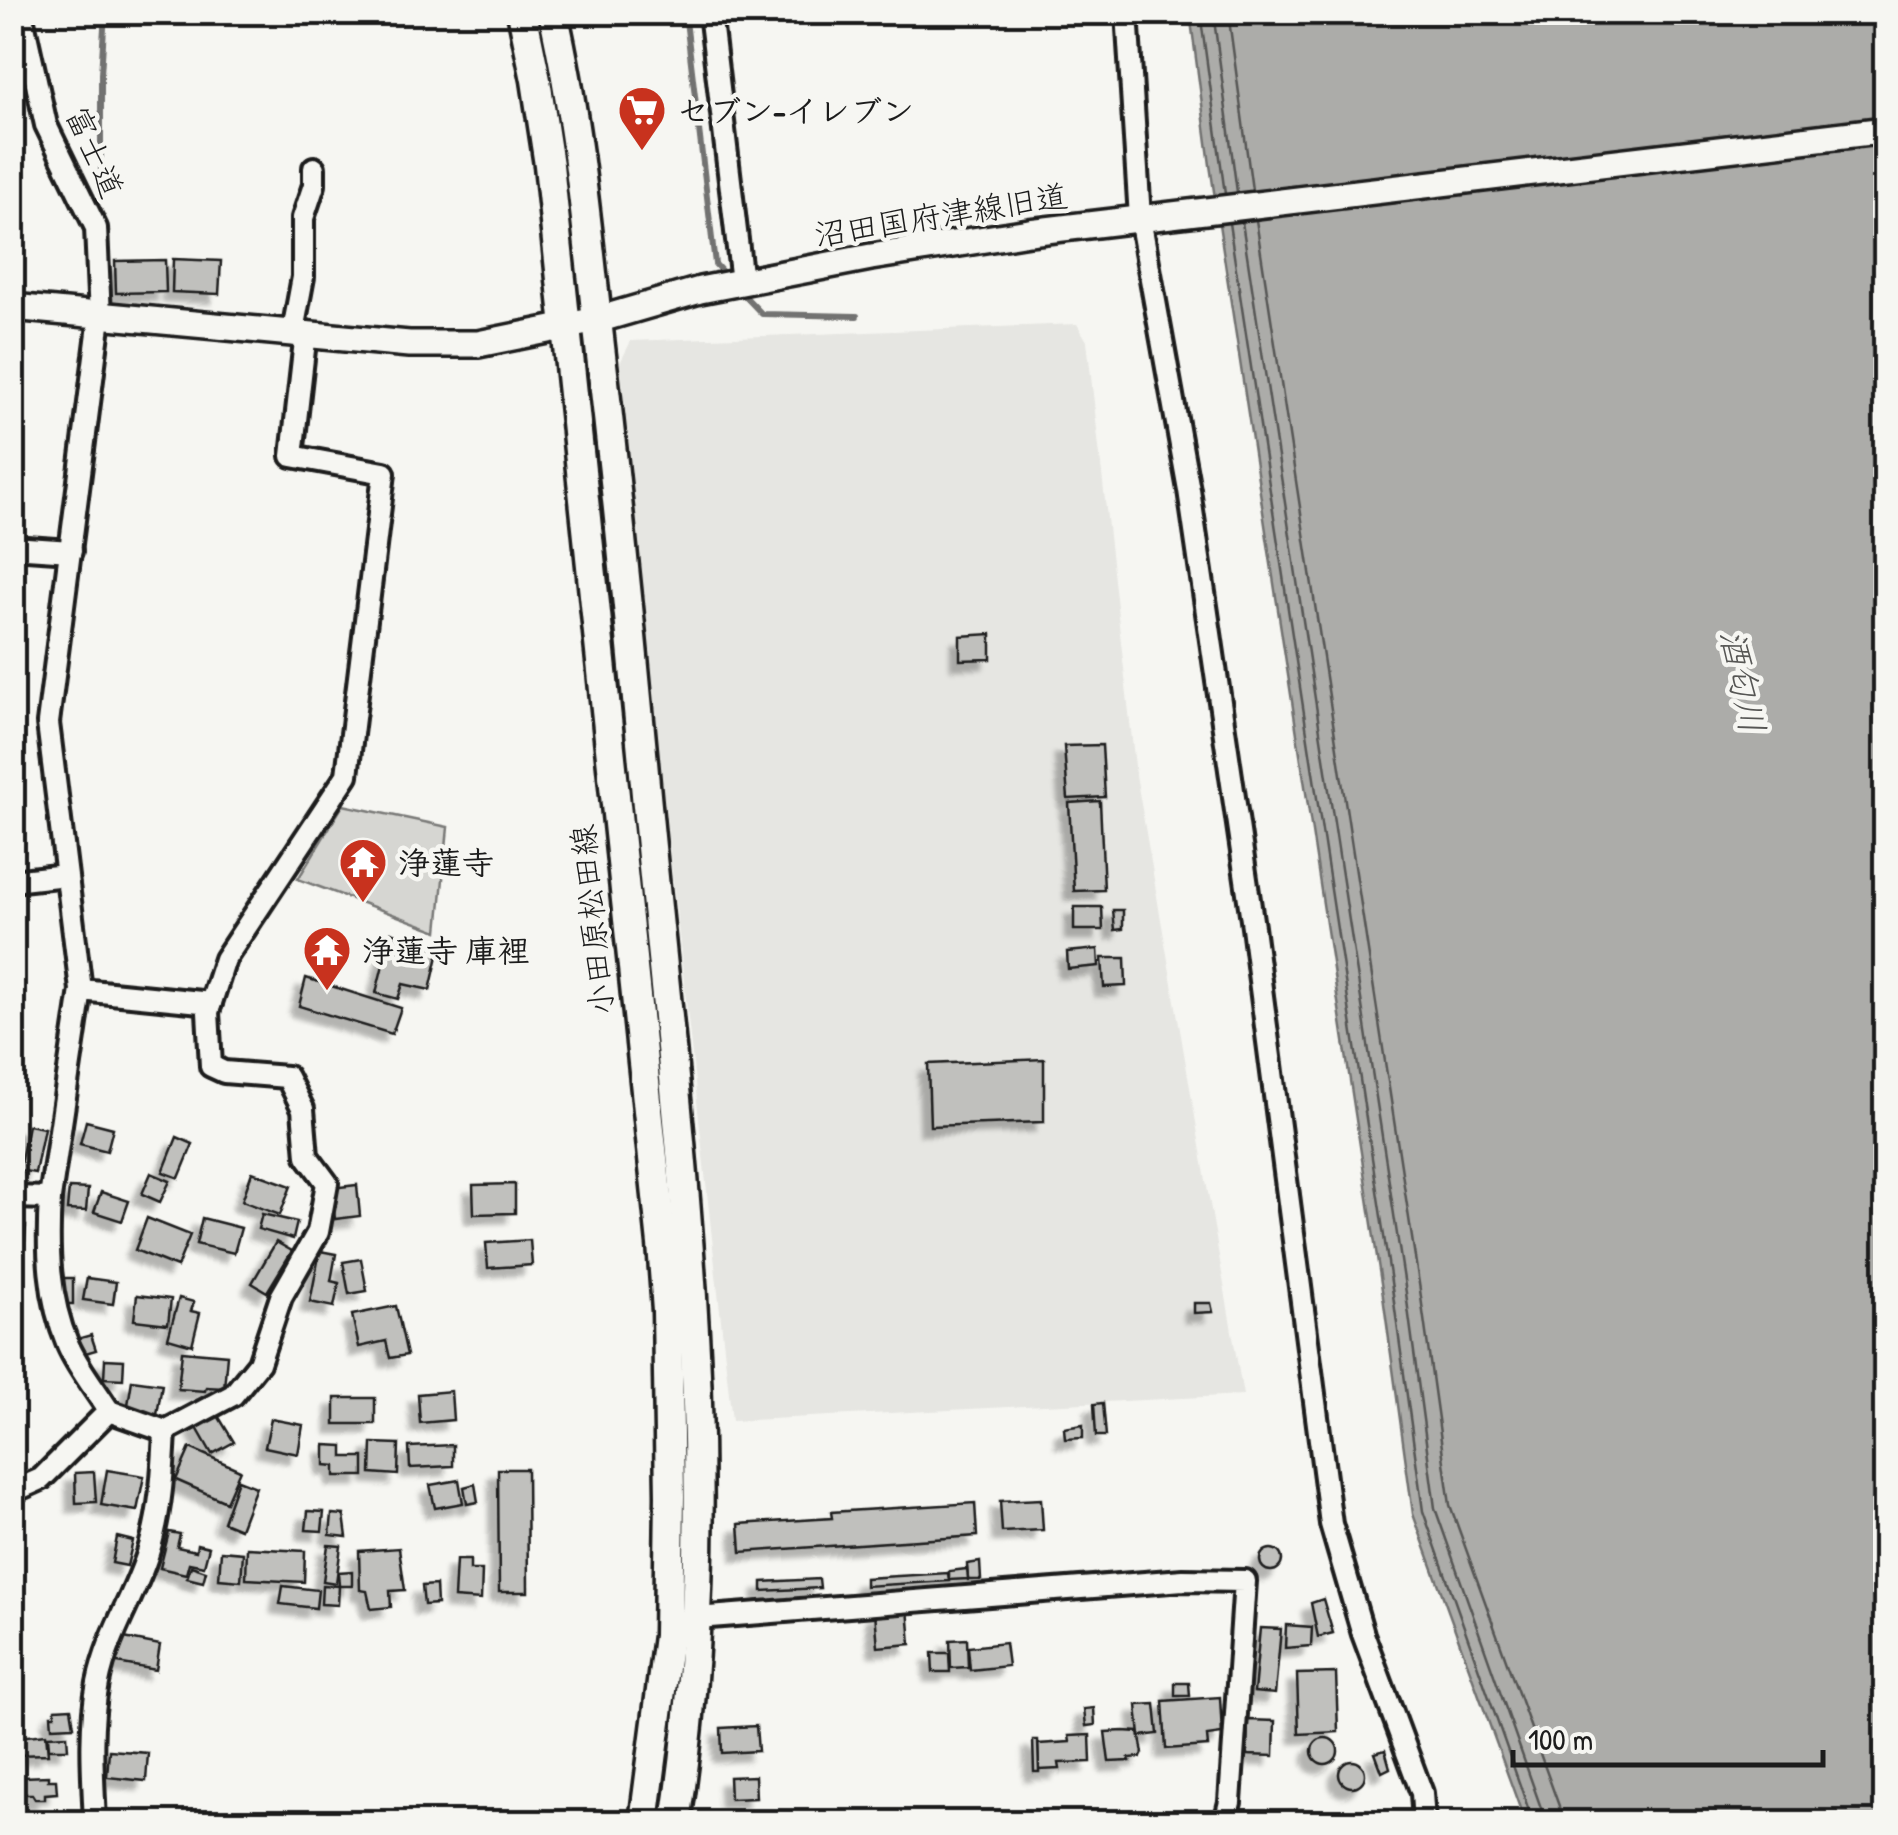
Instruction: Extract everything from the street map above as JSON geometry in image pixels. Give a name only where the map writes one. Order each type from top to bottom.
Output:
[{"type":"main road","name":"小田原松田線","points":[[522,12],[549,164],[662,1244],[670,1496],[668,1636],[644,1822]]},
{"type":"main road","name":"小田原松田線","points":[[553,12],[578,144],[622,542],[691,1245],[701,1528],[686,1753],[676,1822]]},
{"type":"street","name":"富士道","points":[[21,12],[46,125],[96,228],[100,317],[48,723],[81,990],[50,1198],[47,1247],[52,1289],[68,1345],[109,1411]]},
{"type":"street","points":[[710,12],[742,282]]},
{"type":"street","points":[[1127,12],[1140,218],[1189,490],[1253,927],[1332,1524],[1362,1634],[1432,1822]]},
{"type":"street","name":"沼田国府津線旧道","points":[[12,307],[409,344],[478,344],[597,320],[700,290],[906,252],[1184,212],[1886,130]]},
{"type":"street","points":[[12,1492],[40,1479],[109,1411],[164,1431],[233,1395],[259,1364],[281,1297],[318,1232],[327,1183],[308,1156],[303,1109],[287,1078],[224,1072],[211,1066],[208,1012],[225,959],[347,775],[384,473],[292,456],[303,218],[314,185],[314,168]]},
{"type":"street","points":[[12,547],[71,552]]},
{"type":"street","points":[[12,881],[66,875]]},
{"type":"street","points":[[81,990],[211,1002]]},
{"type":"street","points":[[12,1197],[50,1198]]},
{"type":"street","points":[[95,1822],[92,1754],[98,1684],[115,1625],[148,1555],[163,1487],[164,1431]]},
{"type":"street","points":[[697,1618],[1183,1580],[1245,1581],[1230,1802],[1225,1822]]},
{"type":"street","points":[[1422,1793],[1424,1822]]},
{"type":"shaded area","points":[[1077,324],[1087,341],[1136,775],[1243,1395],[732,1421],[617,369],[631,341]]},
{"type":"shaded area","points":[[343,805],[448,827],[438,931],[298,879]]},
{"type":"water","name":"酒匂川","points":[[1190,13],[1885,13],[1885,1822],[1525,1822],[1413,1514]]},
{"type":"building","points":[[173,259],[221,261],[219,294],[172,292]]},
{"type":"building","points":[[165,260],[166,292],[116,293],[115,261]]},
{"type":"building","points":[[991,634],[991,659],[960,660],[960,636]]},
{"type":"building","points":[[1102,745],[1105,797],[1068,799],[1064,746]]},
{"type":"building","points":[[1100,801],[1104,890],[1074,891],[1069,803]]},
{"type":"building","points":[[1074,907],[1102,907],[1103,930],[1074,930]]},
{"type":"building","points":[[1113,910],[1123,910],[1123,929],[1115,930]]},
{"type":"building","points":[[391,932],[440,947],[430,990],[403,984],[398,999],[376,993]]},
{"type":"building","points":[[1098,949],[1099,966],[1068,969],[1067,952]]},
{"type":"building","points":[[1102,958],[1125,958],[1126,986],[1104,987]]},
{"type":"building","name":"浄蓮寺 庫裡","points":[[306,978],[401,1008],[392,1034],[299,1006]]},
{"type":"building","points":[[1044,1059],[1044,1122],[930,1126],[928,1064]]},
{"type":"building","points":[[86,1121],[113,1128],[107,1151],[80,1144]]},
{"type":"building","points":[[28,1125],[44,1128],[35,1173],[19,1170]]},
{"type":"building","points":[[177,1137],[193,1144],[179,1178],[163,1172]]},
{"type":"building","points":[[252,1172],[291,1186],[280,1215],[242,1201]]},
{"type":"building","points":[[151,1173],[170,1181],[160,1202],[142,1194]]},
{"type":"building","points":[[515,1184],[515,1213],[474,1214],[473,1185]]},
{"type":"building","points":[[357,1185],[360,1216],[335,1219],[331,1188]]},
{"type":"building","points":[[69,1188],[88,1189],[86,1211],[67,1210]]},
{"type":"building","points":[[101,1192],[129,1201],[122,1221],[94,1212]]},
{"type":"building","points":[[262,1214],[297,1222],[293,1239],[258,1229]]},
{"type":"building","points":[[147,1218],[190,1235],[177,1267],[135,1250]]},
{"type":"building","points":[[202,1218],[241,1228],[234,1253],[196,1244]]},
{"type":"building","points":[[12,1225],[26,1226],[24,1253],[12,1252]]},
{"type":"building","points":[[530,1240],[532,1265],[488,1268],[486,1243]]},
{"type":"building","points":[[276,1242],[292,1251],[267,1292],[252,1283]]},
{"type":"building","points":[[320,1251],[336,1254],[331,1281],[339,1283],[334,1307],[310,1302]]},
{"type":"building","points":[[361,1259],[367,1291],[349,1294],[343,1262]]},
{"type":"building","points":[[59,1278],[73,1278],[73,1304],[59,1304]]},
{"type":"building","points":[[87,1278],[116,1282],[113,1304],[83,1300]]},
{"type":"building","points":[[137,1295],[171,1299],[168,1324],[134,1320]]},
{"type":"building","points":[[179,1298],[194,1302],[191,1311],[200,1313],[192,1345],[168,1338]]},
{"type":"building","points":[[1194,1303],[1211,1303],[1213,1312],[1194,1313]]},
{"type":"building","points":[[396,1306],[407,1355],[390,1358],[386,1341],[359,1347],[352,1315]]},
{"type":"building","points":[[91,1335],[96,1350],[82,1354],[77,1339]]},
{"type":"building","points":[[182,1351],[227,1355],[224,1388],[178,1389]]},
{"type":"building","points":[[105,1359],[124,1360],[123,1379],[104,1378]]},
{"type":"building","points":[[132,1380],[162,1384],[157,1415],[127,1411]]},
{"type":"building","points":[[451,1391],[453,1420],[420,1423],[418,1394]]},
{"type":"building","points":[[335,1398],[375,1398],[375,1424],[335,1424]]},
{"type":"building","points":[[1103,1403],[1106,1436],[1096,1436],[1094,1404]]},
{"type":"building","points":[[217,1414],[234,1442],[212,1454],[196,1426]]},
{"type":"building","points":[[271,1419],[303,1425],[298,1454],[265,1447]]},
{"type":"building","points":[[1083,1425],[1083,1438],[1065,1439],[1064,1428]]},
{"type":"building","points":[[372,1443],[399,1444],[398,1475],[371,1473]]},
{"type":"building","points":[[325,1445],[343,1446],[343,1457],[364,1457],[364,1476],[335,1476],[335,1466],[325,1465]]},
{"type":"building","points":[[453,1445],[453,1466],[410,1468],[409,1447]]},
{"type":"building","points":[[190,1448],[240,1470],[226,1502],[176,1480]]},
{"type":"building","points":[[498,1469],[527,1469],[528,1592],[499,1592]]},
{"type":"building","points":[[107,1470],[144,1476],[137,1511],[101,1505]]},
{"type":"building","points":[[94,1472],[96,1502],[76,1503],[75,1473]]},
{"type":"building","points":[[238,1480],[256,1487],[240,1529],[223,1522]]},
{"type":"building","points":[[459,1480],[463,1503],[435,1508],[430,1485]]},
{"type":"building","points":[[475,1484],[478,1502],[467,1504],[464,1487]]},
{"type":"building","points":[[1041,1499],[1043,1530],[1002,1532],[1000,1501]]},
{"type":"building","points":[[975,1503],[977,1536],[741,1552],[739,1524],[832,1518],[831,1512]]},
{"type":"building","points":[[308,1511],[324,1512],[322,1531],[306,1530]]},
{"type":"building","points":[[332,1514],[344,1515],[347,1537],[330,1535]]},
{"type":"building","points":[[169,1532],[180,1534],[177,1547],[196,1551],[197,1544],[209,1547],[204,1566],[189,1563],[186,1574],[160,1568]]},
{"type":"building","points":[[117,1537],[133,1541],[127,1566],[112,1563]]},
{"type":"building","points":[[328,1545],[341,1546],[336,1583],[323,1581]]},
{"type":"building","points":[[247,1548],[305,1551],[304,1582],[246,1579]]},
{"type":"building","points":[[399,1548],[405,1590],[390,1591],[391,1607],[371,1609],[367,1591],[360,1590],[359,1551]]},
{"type":"building","points":[[1271,1549],[1279,1552],[1279,1568],[1271,1571],[1263,1568],[1260,1560],[1263,1552]]},
{"type":"building","points":[[221,1551],[243,1553],[241,1581],[219,1579]]},
{"type":"building","points":[[456,1560],[470,1560],[470,1570],[482,1570],[481,1600],[454,1598]]},
{"type":"building","points":[[980,1562],[981,1580],[968,1580],[967,1564]]},
{"type":"building","points":[[191,1566],[206,1571],[203,1582],[187,1578]]},
{"type":"building","points":[[967,1569],[968,1579],[949,1580],[949,1571]]},
{"type":"building","points":[[352,1571],[352,1586],[339,1586],[338,1572]]},
{"type":"building","points":[[948,1573],[949,1581],[865,1586],[865,1578]]},
{"type":"building","points":[[819,1579],[820,1588],[762,1591],[762,1582]]},
{"type":"building","points":[[322,1585],[339,1586],[338,1605],[321,1604]]},
{"type":"building","points":[[436,1585],[437,1604],[424,1605],[422,1586]]},
{"type":"building","points":[[283,1586],[318,1590],[316,1608],[280,1604]]},
{"type":"building","points":[[1323,1599],[1333,1633],[1318,1637],[1311,1603]]},
{"type":"building","points":[[908,1608],[911,1644],[878,1647],[875,1612]]},
{"type":"building","points":[[1286,1625],[1312,1627],[1311,1646],[1285,1648]]},
{"type":"building","points":[[1260,1628],[1281,1629],[1275,1694],[1254,1692]]},
{"type":"building","points":[[119,1637],[160,1645],[156,1670],[112,1662]]},
{"type":"building","points":[[967,1639],[968,1667],[951,1668],[950,1640]]},
{"type":"building","points":[[1005,1643],[1008,1666],[970,1670],[968,1647]]},
{"type":"building","points":[[932,1653],[949,1653],[950,1672],[933,1672]]},
{"type":"building","points":[[1336,1673],[1338,1732],[1299,1734],[1297,1674]]},
{"type":"building","points":[[1175,1683],[1189,1683],[1190,1696],[1175,1696]]},
{"type":"building","points":[[1220,1697],[1222,1734],[1207,1736],[1208,1746],[1166,1749],[1163,1701]]},
{"type":"building","points":[[1155,1704],[1158,1734],[1140,1736],[1137,1705]]},
{"type":"building","points":[[71,1708],[74,1726],[52,1727],[55,1709]]},
{"type":"building","points":[[1094,1708],[1095,1725],[1086,1726],[1084,1709]]},
{"type":"building","points":[[1248,1720],[1275,1721],[1274,1756],[1247,1755]]},
{"type":"building","points":[[756,1726],[758,1751],[722,1753],[721,1728]]},
{"type":"building","points":[[1105,1732],[1139,1732],[1143,1753],[1141,1757],[1129,1758],[1130,1761],[1109,1762]]},
{"type":"building","points":[[46,1734],[48,1754],[17,1755],[16,1737]]},
{"type":"building","points":[[67,1735],[68,1749],[49,1749],[48,1736]]},
{"type":"building","points":[[1090,1735],[1091,1762],[1059,1763],[1060,1769],[1039,1770],[1038,1744],[1070,1742],[1069,1736]]},
{"type":"building","points":[[1325,1738],[1334,1742],[1338,1751],[1334,1760],[1325,1764],[1316,1760],[1312,1751],[1316,1742]]},
{"type":"building","points":[[1033,1740],[1038,1740],[1039,1772],[1034,1772]]},
{"type":"building","points":[[109,1750],[148,1753],[146,1781],[107,1777]]},
{"type":"building","points":[[1385,1750],[1390,1768],[1382,1772],[1375,1753]]},
{"type":"building","points":[[1352,1761],[1362,1764],[1362,1784],[1352,1787],[1342,1784],[1339,1774],[1342,1764]]},
{"type":"building","points":[[48,1776],[48,1780],[56,1780],[57,1793],[45,1794],[45,1799],[23,1794],[23,1777]]},
{"type":"building","points":[[755,1776],[756,1798],[730,1799],[729,1777]]},
{"type":"building","points":[[103,1812],[121,1813],[121,1822],[102,1822]]},
{"type":"waterway","points":[[101,199],[105,12]]},
{"type":"waterway","points":[[685,12],[715,264],[727,277]]},
{"type":"waterway","points":[[739,290],[762,314],[857,316]]},
{"type":"place","name":"セブン-イレブン","points":[[642,152]]},
{"type":"place","name":"浄蓮寺","points":[[363,904]]},
{"type":"place","name":"浄蓮寺 庫裡","points":[[327,992]]}]
